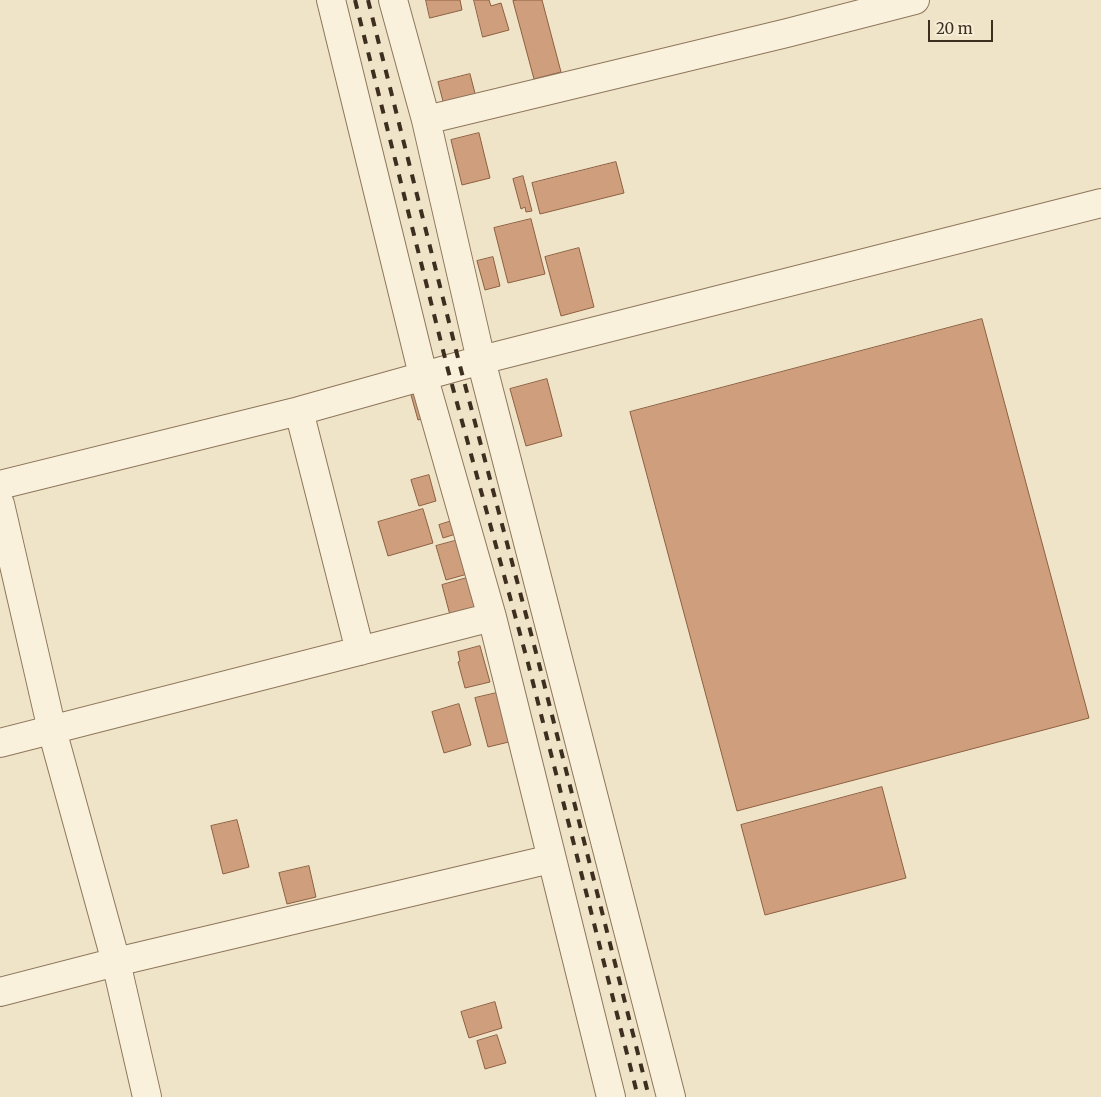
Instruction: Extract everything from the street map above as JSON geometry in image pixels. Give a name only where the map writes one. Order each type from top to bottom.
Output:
[{"type":"street","points":[[331,0],[423,375],[492,617],[611,1097]]},
{"type":"street","points":[[393,0],[426,120],[481,360],[671,1097]]},
{"type":"street","points":[[426,120],[787,33],[915,0]]},
{"type":"street","points":[[0,485],[299,411],[423,375],[1101,203]]},
{"type":"street","points":[[299,411],[360,651]]},
{"type":"street","points":[[0,504],[52,730],[116,962],[147,1097]]},
{"type":"street","points":[[0,742],[492,617]]},
{"type":"street","points":[[0,992],[116,962],[551,859]]},
{"type":"building","points":[[426,0],[460,0],[462,10],[430,18]]},
{"type":"building","points":[[474,0],[489,0],[491,6],[501,3],[509,30],[483,37]]},
{"type":"building","points":[[542,0],[561,72],[534,79],[513,1]]},
{"type":"building","points":[[470,74],[477,101],[445,109],[438,82]]},
{"type":"building","points":[[479,133],[490,178],[462,185],[451,140]]},
{"type":"building","points":[[616,162],[624,193],[540,214],[532,183]]},
{"type":"building","points":[[523,176],[532,211],[526,212],[525,207],[521,209],[513,179]]},
{"type":"building","points":[[531,219],[545,274],[508,283],[494,228]]},
{"type":"building","points":[[579,248],[594,307],[561,316],[545,257]]},
{"type":"building","points":[[493,257],[500,286],[485,290],[477,261]]},
{"type":"building","points":[[982,319],[1089,718],[737,811],[630,412]]},
{"type":"building","points":[[547,379],[562,436],[526,446],[510,389]]},
{"type":"building","points":[[423,391],[432,416],[418,420],[411,395]]},
{"type":"building","points":[[429,475],[436,501],[419,506],[411,480]]},
{"type":"building","points":[[423,509],[433,543],[388,556],[378,522]]},
{"type":"building","points":[[455,520],[459,533],[443,538],[439,525]]},
{"type":"building","points":[[462,539],[471,573],[446,580],[436,546]]},
{"type":"building","points":[[467,578],[475,608],[450,615],[442,585]]},
{"type":"building","points":[[480,646],[490,682],[465,688],[458,662],[460,661],[458,652]]},
{"type":"building","points":[[501,692],[513,741],[488,747],[475,698]]},
{"type":"building","points":[[459,704],[471,745],[444,753],[432,712]]},
{"type":"building","points":[[882,787],[906,878],[765,915],[741,825]]},
{"type":"building","points":[[237,820],[249,867],[223,874],[211,826]]},
{"type":"building","points":[[309,866],[316,897],[287,904],[279,873]]},
{"type":"building","points":[[495,1002],[502,1028],[469,1038],[461,1012]]},
{"type":"building","points":[[497,1035],[506,1063],[485,1069],[477,1041]]},
{"type":"railway","points":[[355,0],[448,370],[528,663],[638,1097]]},
{"type":"railway","points":[[368,0],[460,366],[538,660],[649,1097]]}]
